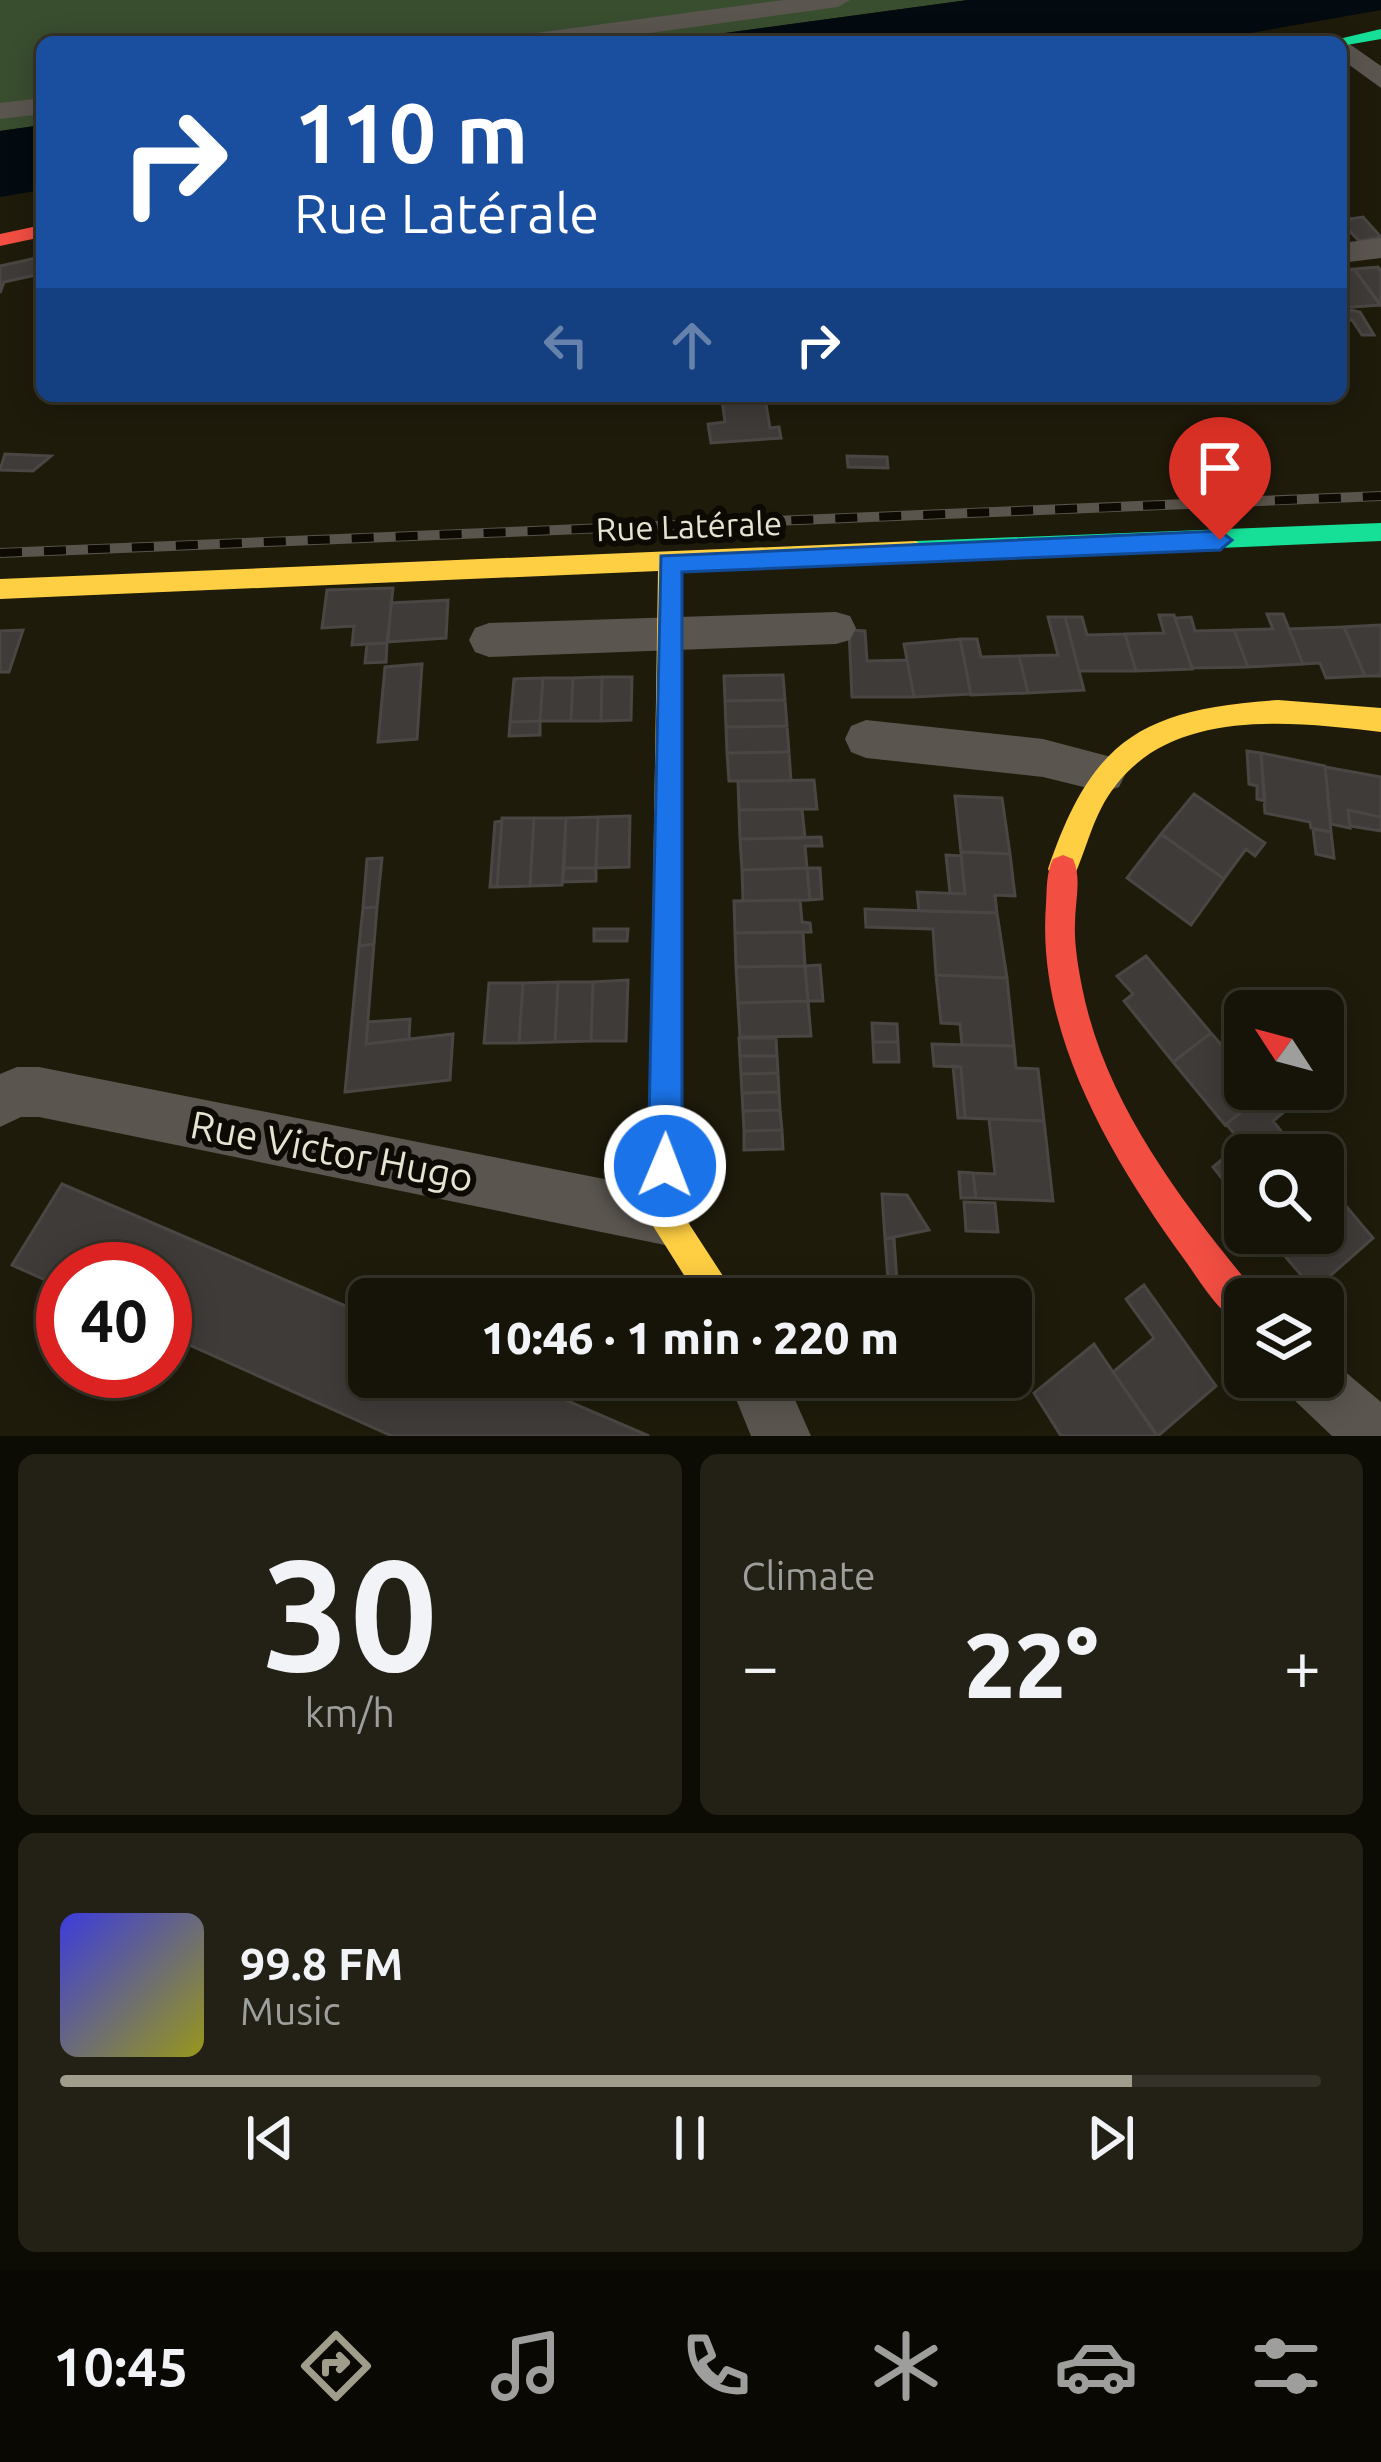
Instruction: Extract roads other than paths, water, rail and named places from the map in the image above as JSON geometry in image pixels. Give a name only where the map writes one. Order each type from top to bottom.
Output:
[{"type":"street","points":[[572,36],[838,0]]},
{"type":"street","points":[[1347,41],[1381,34]]},
{"type":"street","points":[[1347,51],[1381,80]]},
{"type":"street","points":[[0,111],[36,107]]},
{"type":"street","points":[[0,240],[36,232]]},
{"type":"street","points":[[1347,252],[1381,248]]},
{"type":"street","name":"Rue Latérale","points":[[0,590],[1381,532]]},
{"type":"street","points":[[670,563],[665,1219],[706,1278]]},
{"type":"street","points":[[488,640],[836,628]]},
{"type":"street","points":[[1224,1282],[1132,1142],[1070,999],[1059,943],[1058,900],[1075,825],[1105,773],[1155,734],[1224,713],[1293,707],[1381,720]]},
{"type":"street","points":[[866,739],[1043,758],[1105,773]]},
{"type":"street","name":"Rue Victor Hugo","points":[[0,1101],[17,1092],[39,1091],[665,1219]]},
{"type":"street","points":[[764,1398],[781,1436]]},
{"type":"railway","points":[[0,553],[1381,496]]}]
